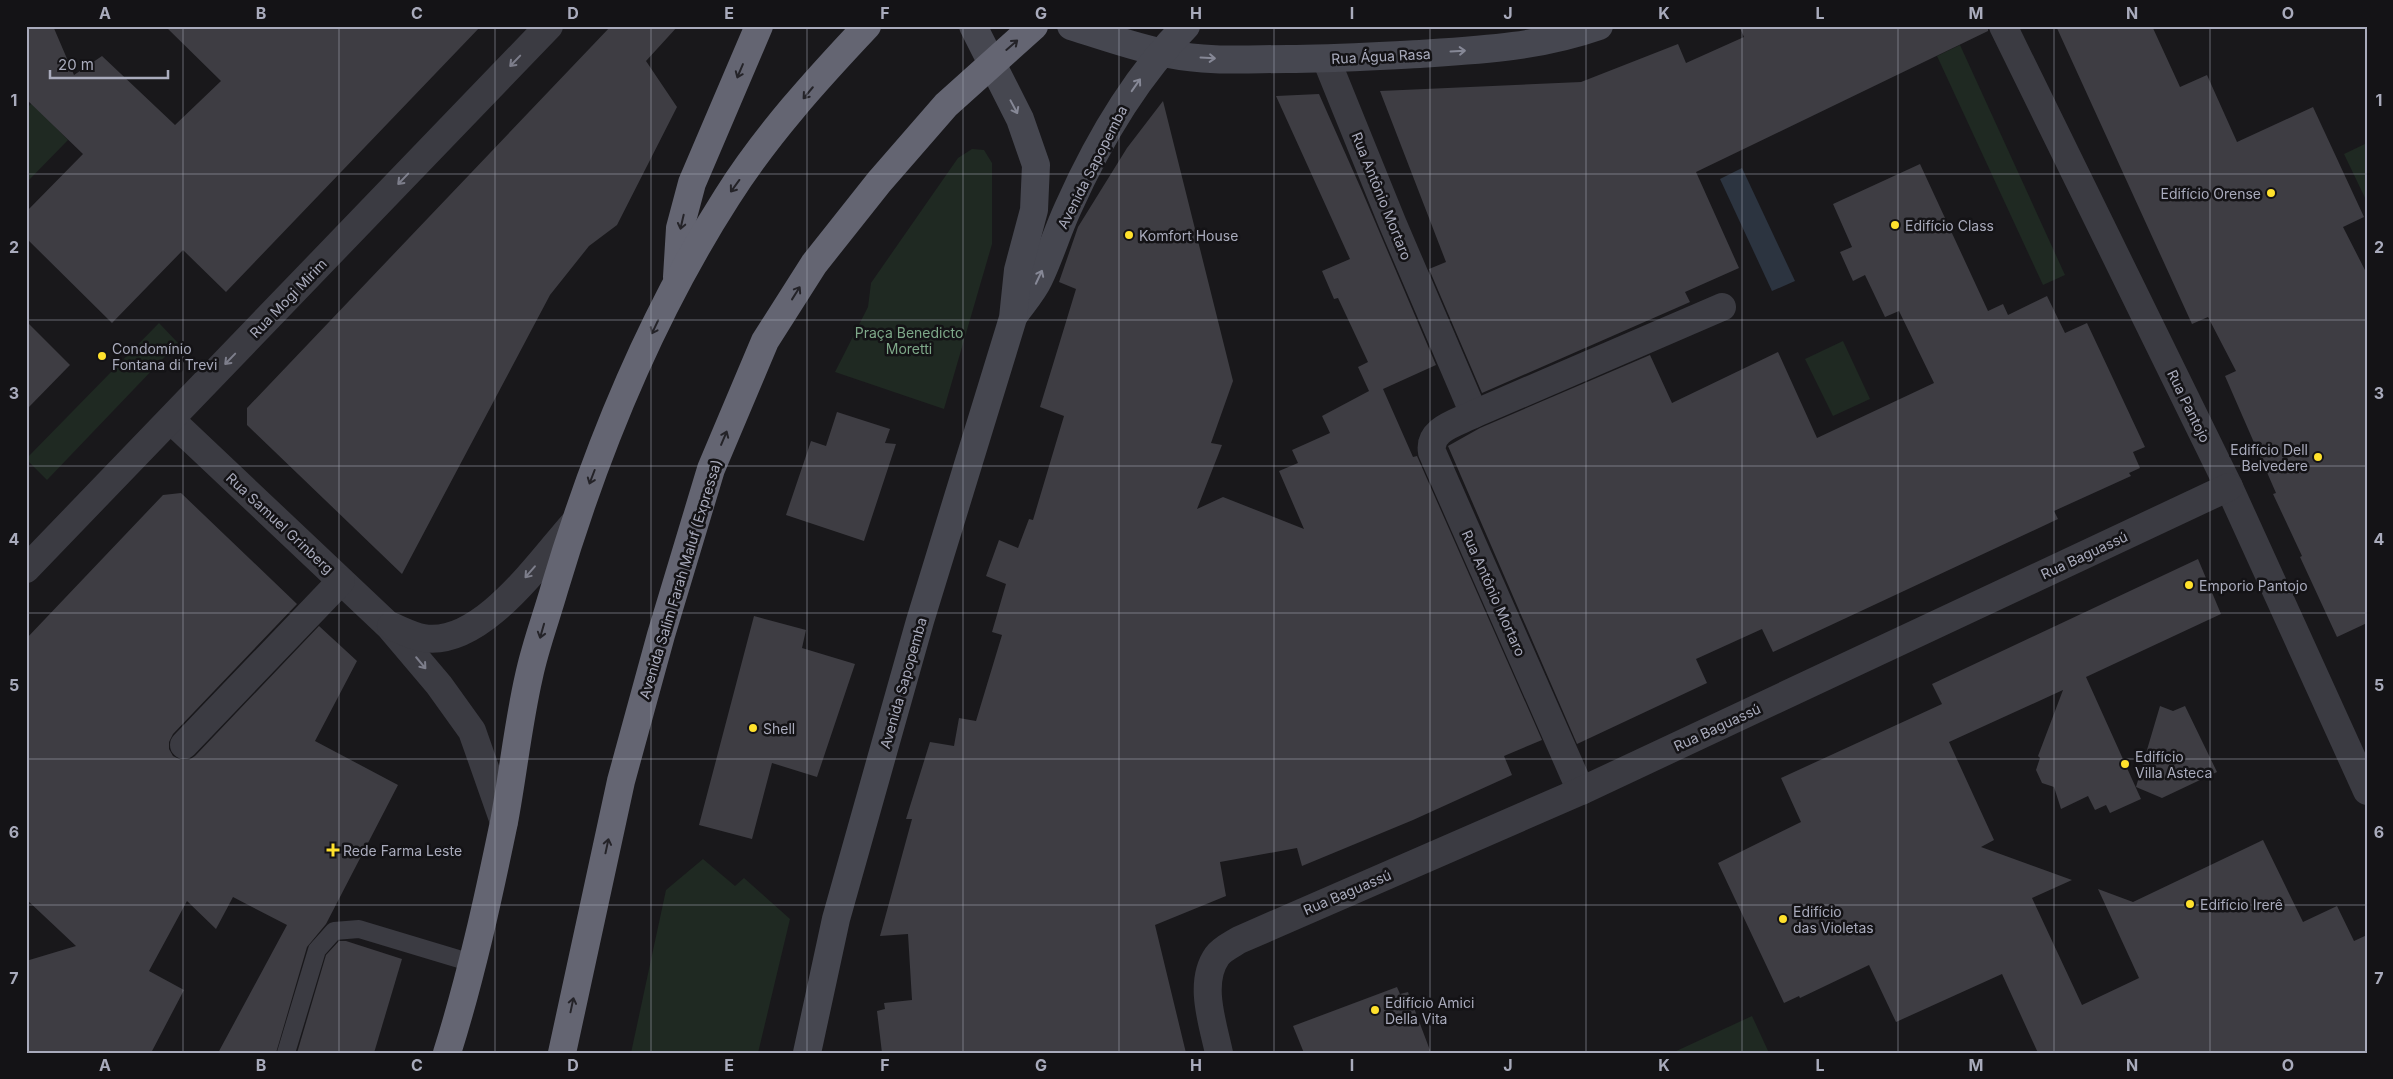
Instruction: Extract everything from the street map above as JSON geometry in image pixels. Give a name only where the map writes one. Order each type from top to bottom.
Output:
[{"type":"highway","points":[[676,282],[680,228],[692,183],[759,26]]},
{"type":"highway","points":[[447,1053],[463,1001],[504,822],[529,676],[574,522],[621,400],[676,282],[728,196],[763,146],[867,26]]},
{"type":"highway","name":"Avenida Salim Farah Maluf (Expressa)","points":[[562,1053],[621,781],[661,635],[711,469],[765,341],[814,264],[879,182],[946,105],[1034,26]]},
{"type":"main road","name":"Avenida Sapopemba","points":[[807,1053],[836,919],[920,621],[1013,318],[1018,270],[1034,210],[1036,165],[1020,119],[990,64],[973,26]]},
{"type":"main road","name":"Rua Água Rasa","points":[[1071,26],[1160,52],[1207,58],[1326,59],[1490,50],[1545,42],[1599,26]]},
{"type":"main road","name":"Avenida Sapopemba","points":[[1013,318],[1038,281],[1068,208],[1131,92],[1160,52],[1186,26]]},
{"type":"street","name":"Rua Mogi Mirim","points":[[26,569],[549,26]]},
{"type":"street","name":"Rua Pantojo","points":[[2003,26],[2229,487],[2367,791]]},
{"type":"street","name":"Rua Antônio Mortaro","points":[[1326,59],[1396,231],[1474,414]]},
{"type":"street","name":"Rua Antônio Mortaro","points":[[1581,791],[1432,452],[1431,444],[1436,433],[1474,414],[1722,307]]},
{"type":"street","name":"Rua Samuel Grinberg","points":[[171,420],[389,626],[439,685],[472,731],[504,822]]},
{"type":"street","name":"Rua Baguassú","points":[[1219,1053],[1208,995],[1210,969],[1217,955],[1226,948],[1262,928],[1581,791],[2229,487]]},
{"type":"street","name":"Rua Samuel Grinberg","points":[[389,626],[423,638],[440,638],[456,635],[482,622],[506,599],[574,522]]},
{"type":"street","points":[[184,745],[341,581]]},
{"type":"lane","points":[[286,1053],[318,950],[334,931],[359,930],[472,963]]},
{"type":"green space","points":[[1960,45],[2065,275],[2043,285],[1937,56]]},
{"type":"green space","points":[[32,103],[68,140],[26,183],[26,109]]},
{"type":"green space","points":[[2367,143],[2367,202],[2344,154]]},
{"type":"green space","name":"Praça Benedicto Moretti","points":[[972,149],[984,150],[992,163],[992,244],[944,409],[835,372],[868,307],[871,283],[958,158]]},
{"type":"green space","points":[[159,323],[178,343],[47,480],[26,459]]},
{"type":"green space","points":[[1843,341],[1870,399],[1833,416],[1805,359]]},
{"type":"green space","points":[[703,859],[735,886],[744,878],[790,919],[758,1053],[631,1053],[666,890]]},
{"type":"green space","points":[[1752,1016],[1769,1053],[1672,1053]]},
{"type":"water","points":[[1742,168],[1795,281],[1772,291],[1720,179]]},
{"type":"building","points":[[26,26],[53,26],[74,75],[102,56],[175,125],[221,81],[165,26],[481,26],[226,292],[183,250],[112,323],[26,238],[26,212],[83,154],[26,99]]},
{"type":"building","points":[[611,26],[678,26],[646,61],[677,107],[617,225],[589,246],[550,295],[402,574],[247,425],[247,408]]},
{"type":"building","points":[[1739,26],[1988,26],[1988,31],[1696,172],[1739,268],[1685,292],[1690,302],[1482,393],[1429,269],[1446,262],[1380,91],[1581,82],[1678,44],[1686,63],[1744,37]]},
{"type":"building","points":[[2056,26],[2152,26],[2180,87],[2207,75],[2237,142],[2313,107],[2364,217],[2343,227],[2367,274],[2367,623],[2337,637],[2300,557],[2302,556],[2273,494],[2276,493],[2225,376],[2236,371],[2208,317],[2192,324]]},
{"type":"building","points":[[1319,94],[1436,365],[1383,389],[1413,457],[1417,456],[1542,740],[1504,756],[1512,775],[1413,820],[1302,866],[1297,848],[1220,862],[1226,896],[1155,925],[1186,1053],[882,1053],[877,1011],[885,1009],[884,1003],[912,1000],[908,934],[880,936],[912,819],[906,819],[930,742],[954,746],[959,718],[976,721],[1002,635],[992,632],[1006,584],[986,576],[999,540],[1018,548],[1029,519],[1033,520],[1064,416],[1040,407],[1076,289],[1059,282],[1078,227],[1127,148],[1163,101],[1233,381],[1211,443],[1222,445],[1197,509],[1223,497],[1304,529],[1279,471],[1298,463],[1292,450],[1330,433],[1322,416],[1369,391],[1358,367],[1368,362],[1338,298],[1334,299],[1322,271],[1350,259],[1276,96]]},
{"type":"building","points":[[1920,164],[1988,311],[2003,304],[2008,315],[2047,296],[2065,333],[2087,323],[2145,447],[2133,452],[2140,468],[2129,473],[2131,476],[2054,511],[2058,519],[1773,652],[1762,629],[1696,659],[1707,683],[1577,744],[1448,446],[1480,428],[1650,355],[1672,403],[1778,352],[1817,438],[1934,383],[1899,311],[1885,317],[1865,275],[1853,281],[1840,252],[1852,247],[1833,204]]},
{"type":"building","points":[[26,321],[70,365],[26,410]]},
{"type":"building","points":[[837,412],[890,429],[885,443],[896,444],[864,541],[786,515],[811,441],[826,446]]},
{"type":"building","points":[[181,493],[297,604],[173,734],[169,742],[169,749],[173,756],[181,760],[189,760],[195,756],[319,626],[357,661],[315,741],[398,785],[326,924],[307,947],[276,1053],[218,1053],[287,925],[233,897],[216,929],[187,901],[149,971],[184,990],[151,1053],[26,1053],[26,961],[76,946],[26,899],[26,639],[163,495]]},
{"type":"building","points":[[2198,559],[2221,614],[2086,677],[2141,799],[2110,813],[2106,805],[2095,810],[2088,796],[2061,809],[2054,787],[2042,783],[2036,770],[2040,758],[2038,756],[2063,690],[1949,742],[1994,840],[1981,847],[2072,880],[2032,898],[2082,1005],[2139,978],[2098,889],[2133,902],[2263,840],[2303,922],[2337,906],[2354,941],[2367,935],[2367,1053],[2038,1053],[2002,974],[1896,1022],[1869,965],[1800,998],[1799,996],[1784,1003],[1718,863],[1801,822],[1781,778],[1942,704],[1932,684]]},
{"type":"building","name":"Shell","points":[[754,616],[806,630],[802,648],[855,664],[817,777],[772,763],[752,839],[699,825]]},
{"type":"building","points":[[2160,706],[2173,711],[2185,706],[2217,772],[2162,798],[2136,787]]},
{"type":"building","points":[[339,941],[346,941],[402,959],[374,1053],[297,1053],[326,955]]},
{"type":"building","name":"Edifício Amici Della Vita","points":[[1397,987],[1400,994],[1408,992],[1431,1053],[1304,1053],[1293,1026]]},
{"type":"place","name":"Edifício Orense","points":[[2271,193]]},
{"type":"place","name":"Edifício Class","points":[[1895,225]]},
{"type":"place","name":"Komfort House","points":[[1129,235]]},
{"type":"place","name":"Condomínio Fontana di Trevi","points":[[102,356]]},
{"type":"place","name":"Edifício Dell Belvedere","points":[[2318,457]]},
{"type":"place","name":"Emporio Pantojo","points":[[2189,585]]},
{"type":"place","name":"Shell","points":[[753,728]]},
{"type":"place","name":"Edifício Villa Asteca","points":[[2125,764]]},
{"type":"place","name":"Rede Farma Leste","points":[[333,850]]},
{"type":"place","name":"Edifício Irerê","points":[[2190,904]]},
{"type":"place","name":"Edifício das Violetas","points":[[1783,919]]},
{"type":"place","name":"Edifício Amici Della Vita","points":[[1375,1010]]}]
